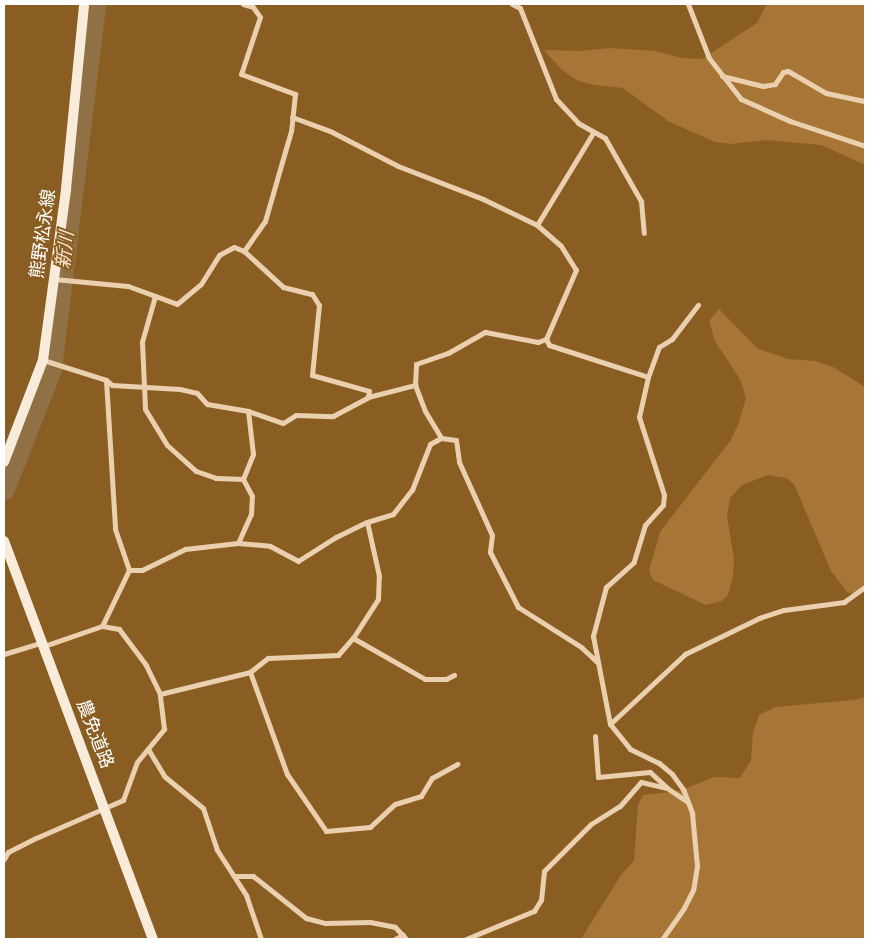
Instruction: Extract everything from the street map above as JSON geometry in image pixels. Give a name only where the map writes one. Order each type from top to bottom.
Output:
[{"type":"main road","name":"熊野松永線","points":[[4,462],[46,361],[54,279],[66,189],[84,4]]},
{"type":"main road","name":"農免道路","points":[[4,541],[106,808],[153,939]]},
{"type":"street","points":[[243,4],[253,7],[260,17],[242,74],[295,94],[291,132],[265,221],[244,250]]},
{"type":"street","points":[[512,4],[520,8],[556,98],[578,123],[605,138],[641,202],[644,233]]},
{"type":"street","points":[[688,4],[709,58],[741,100],[764,111],[865,146]]},
{"type":"street","points":[[722,76],[763,86],[775,84],[783,72],[788,71],[826,93],[865,101]]},
{"type":"street","points":[[292,117],[330,131],[398,166],[483,199],[537,225],[561,246],[576,270],[546,339],[538,342],[485,332],[448,352],[416,364],[415,385],[425,411],[441,438]]},
{"type":"street","points":[[537,225],[593,133]]},
{"type":"street","points":[[54,279],[128,286],[178,304],[201,284],[219,255],[234,247],[244,250],[283,287],[312,294],[319,305],[312,375],[369,391],[368,397]]},
{"type":"street","points":[[155,296],[142,342],[142,387],[145,409],[167,445],[196,471],[216,478],[243,479]]},
{"type":"street","points":[[662,939],[684,908],[693,890],[697,866],[692,813],[683,789],[672,774],[659,763],[630,749],[610,724],[594,636],[606,587],[634,562],[645,525],[663,505],[664,495],[639,417],[648,376],[659,347],[672,339],[698,305]]},
{"type":"street","points":[[546,339],[549,345],[648,376]]},
{"type":"street","points":[[46,361],[61,364],[106,380],[112,385],[180,389],[197,393],[207,404],[248,410],[283,423],[296,415],[332,416],[368,397],[415,385]]},
{"type":"street","points":[[102,626],[129,570],[115,529],[106,380]]},
{"type":"street","points":[[238,543],[251,514],[252,496],[243,479],[253,454],[248,410]]},
{"type":"street","points":[[129,570],[142,570],[185,549],[238,543],[270,546],[298,561],[336,536],[367,522],[393,514],[412,490],[430,444],[441,438],[456,440],[459,462],[492,535],[490,552],[518,607],[581,647],[598,664]]},
{"type":"street","points":[[160,694],[250,672],[268,658],[338,655],[353,638],[378,598],[379,576],[367,522]]},
{"type":"street","points":[[610,724],[685,654],[759,618],[784,610],[844,602],[865,587]]},
{"type":"street","points":[[4,654],[102,626],[119,629],[146,665],[160,694],[164,729],[138,762],[123,800],[36,838],[8,852],[4,859]]},
{"type":"street","points":[[353,638],[425,679],[446,679],[454,675]]},
{"type":"street","points":[[250,672],[287,774],[326,831],[370,827],[395,804],[421,796],[432,778],[457,764]]},
{"type":"street","points":[[595,736],[598,777],[650,772],[666,788],[688,802]]},
{"type":"street","points":[[148,748],[164,776],[203,808],[217,850],[236,876],[246,895],[261,939]]},
{"type":"street","points":[[466,939],[534,911],[541,900],[544,872],[591,824],[620,806],[641,782],[666,788]]},
{"type":"street","points":[[236,876],[253,876],[306,918],[341,924],[370,922],[395,927],[404,937],[395,939]]},
{"type":"shaded area","points":[[767,4],[865,4],[865,165],[821,145],[767,140],[731,144],[715,142],[668,121],[623,88],[578,81],[562,70],[544,50],[582,51],[609,48],[655,51],[682,58],[702,59],[757,23]]},
{"type":"shaded area","points":[[719,309],[758,349],[788,359],[815,361],[833,367],[865,387],[864,592],[856,595],[847,592],[831,571],[794,484],[786,478],[768,475],[742,485],[730,498],[727,516],[734,559],[733,577],[728,595],[722,601],[706,605],[653,580],[649,571],[660,532],[730,441],[738,425],[746,398],[741,381],[715,341],[709,321]]},
{"type":"shaded area","points":[[865,697],[865,939],[581,939],[621,875],[634,861],[638,804],[643,795],[679,791],[714,777],[740,778],[751,760],[753,732],[759,715],[775,707],[854,700]]},
{"type":"waterway","name":"新川","points":[[4,489],[51,369],[95,4]]}]
